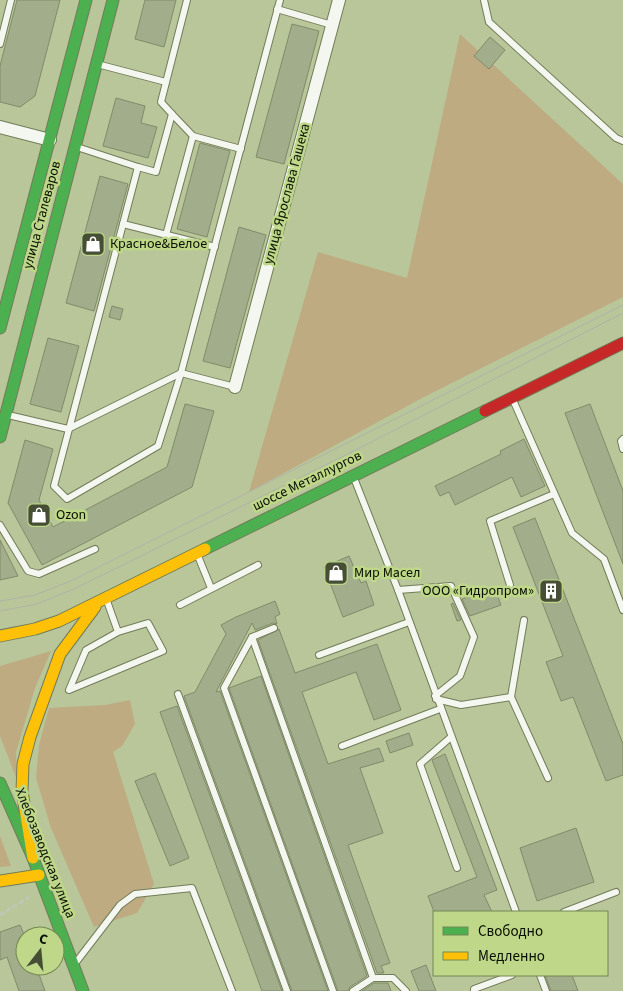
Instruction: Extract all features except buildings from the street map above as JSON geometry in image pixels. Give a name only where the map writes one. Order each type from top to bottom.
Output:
[{"type":"main road","name":"улица Сталеваров","points":[[0,437],[6,414],[16,305],[50,140],[86,0]]},
{"type":"main road","name":"улица Сталеваров","points":[[0,328],[16,305],[75,146],[113,0]]},
{"type":"main road","name":"шоссе Металлургов","points":[[0,636],[35,630],[59,621],[353,475],[621,346]]},
{"type":"main road","points":[[33,858],[22,791],[23,764],[30,737],[60,654],[103,599]]},
{"type":"main road","name":"Хлебозаводская улица","points":[[0,783],[33,858],[83,991]]},
{"type":"main road","points":[[0,881],[23,880],[39,875]]},
{"type":"street","name":"улица Ярослава Гашека","points":[[235,387],[339,0]]},
{"type":"street","points":[[0,127],[50,140]]},
{"type":"lane","points":[[0,44],[11,0]]},
{"type":"lane","points":[[187,0],[161,102],[193,136],[241,149]]},
{"type":"lane","points":[[138,167],[54,486],[67,499],[158,446],[181,373],[280,0]]},
{"type":"lane","points":[[484,0],[483,3],[489,22],[616,138],[623,141]]},
{"type":"lane","points":[[277,9],[332,25]]},
{"type":"lane","points":[[97,64],[166,82]]},
{"type":"lane","points":[[75,146],[156,172],[172,114]]},
{"type":"lane","points":[[166,235],[193,136]]},
{"type":"lane","points":[[123,224],[214,247]]},
{"type":"lane","points":[[6,414],[68,429],[181,373],[235,387]]},
{"type":"lane","points":[[512,399],[572,533],[604,559],[623,610]]},
{"type":"lane","points":[[623,439],[621,441],[623,449]]},
{"type":"lane","points":[[353,475],[398,590],[440,709],[516,911]]},
{"type":"lane","points":[[510,585],[490,521],[554,494]]},
{"type":"lane","points":[[0,526],[28,571],[38,574],[95,549]]},
{"type":"lane","points":[[196,553],[212,588]]},
{"type":"lane","points":[[180,605],[258,565]]},
{"type":"lane","points":[[398,590],[451,586],[474,637],[460,676],[436,697]]},
{"type":"lane","points":[[103,599],[118,632]]},
{"type":"lane","points":[[524,620],[511,696],[548,778]]},
{"type":"lane","points":[[319,656],[409,622]]},
{"type":"lane","points":[[148,623],[163,652],[69,690],[86,650],[118,632],[148,623]]},
{"type":"lane","points":[[274,628],[252,637],[224,688],[333,991]]},
{"type":"lane","points":[[252,637],[373,978]]},
{"type":"lane","points":[[178,694],[287,991]]},
{"type":"lane","points":[[436,697],[461,705],[511,696]]},
{"type":"lane","points":[[342,746],[440,709]]},
{"type":"lane","points":[[451,738],[420,764],[457,868]]},
{"type":"lane","points":[[74,966],[120,905],[135,894],[192,888],[232,991]]},
{"type":"lane","points":[[567,911],[616,892]]},
{"type":"lane","points":[[474,991],[474,989],[509,976]]},
{"type":"lane","points":[[540,976],[546,991]]},
{"type":"lane","points":[[353,991],[373,978],[393,978],[406,991]]},
{"type":"path","points":[[0,915],[30,896]]},
{"type":"shaded area","points":[[460,34],[623,184],[623,297],[424,397],[249,492],[318,252],[407,278]]},
{"type":"shaded area","points":[[51,651],[35,688],[16,752],[17,780],[0,736],[0,666]]},
{"type":"shaded area","points":[[130,700],[135,724],[122,746],[113,752],[154,884],[137,913],[94,927],[51,828],[36,778],[39,745],[49,708],[105,705]]},
{"type":"shaded area","points":[[0,836],[11,866],[0,867]]},
{"type":"tram line","points":[[0,601],[35,595],[71,581],[623,305]]},
{"type":"tram line","points":[[0,611],[37,604],[74,589],[348,454],[623,313]]},
{"type":"traffic: fast","points":[[0,328],[86,0]]},
{"type":"traffic: fast","points":[[0,437],[113,0]]},
{"type":"traffic: fast","points":[[205,549],[485,411]]},
{"type":"traffic: fast","points":[[0,783],[33,858],[83,991]]},
{"type":"traffic: slow","points":[[0,636],[35,629],[59,621],[205,549]]},
{"type":"traffic: slow","points":[[33,858],[22,791],[23,764],[30,737],[60,654],[95,607]]},
{"type":"traffic: slow","points":[[0,881],[39,875]]},
{"type":"traffic: jam","points":[[485,411],[623,343]]},
{"type":"place","name":"Красное&Белое","points":[[93,244]]},
{"type":"place","name":"Ozon","points":[[39,515]]},
{"type":"place","name":"Мир Масел","points":[[336,573]]},
{"type":"place","name":"ООО «Гидропром»","points":[[551,591]]}]
